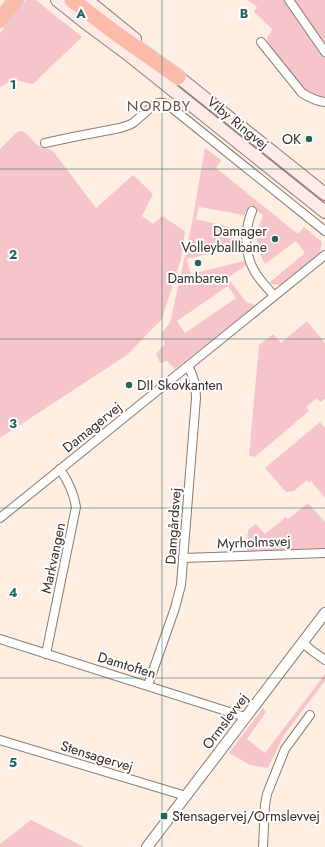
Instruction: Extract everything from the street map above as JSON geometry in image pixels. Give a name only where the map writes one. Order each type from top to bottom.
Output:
[{"type":"highway","points":[[0,10],[8,0]]},
{"type":"highway","points":[[0,20],[16,0]]},
{"type":"highway","points":[[72,0],[114,32],[178,77]]},
{"type":"main road","name":"Viby Ringvej","points":[[57,0],[130,56],[325,212]]},
{"type":"main road","name":"Viby Ringvej","points":[[87,0],[178,77],[325,194]]},
{"type":"street","points":[[289,0],[325,52]]},
{"type":"street","points":[[261,42],[302,93],[317,101],[325,102]]},
{"type":"street","points":[[45,143],[120,128],[136,121],[155,104],[167,104],[325,230]]},
{"type":"street","points":[[252,211],[246,235],[248,256],[255,272],[274,296]]},
{"type":"street","name":"Damagervej","points":[[0,518],[325,255]]},
{"type":"street","name":"Damgårdsvej","points":[[148,685],[179,597],[181,585],[196,398],[194,378],[188,366]]},
{"type":"street","name":"Markvangen","points":[[46,654],[76,507],[72,489],[60,470]]},
{"type":"street","name":"Myrholmsvej","points":[[183,558],[325,553]]},
{"type":"street","name":"Ormslevvej","points":[[146,847],[325,613]]},
{"type":"street","name":"Damtoften","points":[[0,639],[246,717]]},
{"type":"street","points":[[302,642],[325,660]]},
{"type":"street","points":[[262,847],[267,794],[285,749],[310,715]]},
{"type":"street","name":"Stensagervej","points":[[0,740],[186,796]]},
{"type":"shaded area","points":[[26,0],[36,0],[82,37],[33,84],[14,80],[0,87],[0,33]]},
{"type":"shaded area","points":[[66,0],[183,86],[325,200],[325,206]]},
{"type":"shaded area","points":[[247,0],[325,0],[325,97],[313,95],[303,88],[269,47],[267,38],[272,29],[254,12],[257,7]]},
{"type":"shaded area","points":[[22,131],[26,133],[37,145],[53,151],[96,208],[133,175],[153,194],[142,216],[153,224],[162,216],[185,231],[181,259],[162,319],[127,355],[0,438],[0,149],[17,132]]},
{"type":"shaded area","points":[[205,148],[221,160],[216,168],[298,234],[304,227],[322,242],[320,254],[280,285],[271,284],[270,282],[305,253],[296,241],[265,264],[259,251],[257,240],[257,234],[263,215],[250,206],[244,215],[199,207],[196,219],[241,230],[240,246],[187,259],[191,274],[244,261],[246,265],[228,278],[246,302],[255,306],[175,369],[167,361],[160,363],[156,354],[165,344],[161,334],[170,323],[191,228]],"holes":[[[228,286],[236,298],[185,333],[177,321]]]},
{"type":"shaded area","points":[[307,321],[325,343],[325,399],[320,402],[317,398],[306,407],[309,411],[255,457],[249,455],[259,345],[273,334],[281,343]]},
{"type":"shaded area","points":[[320,422],[325,428],[325,498],[311,481],[309,483],[307,480],[294,491],[286,492],[265,468]]},
{"type":"shaded area","points":[[308,503],[325,522],[325,548],[247,551],[248,530],[256,524],[265,534],[286,517],[288,519]]},
{"type":"shaded area","points":[[325,674],[325,681],[284,735],[268,768],[250,765],[229,753],[263,708],[266,712],[247,739],[265,753]]},
{"type":"shaded area","points":[[31,820],[84,847],[0,847],[0,844]]},
{"type":"place","name":"OK","points":[[309,139]]},
{"type":"place","name":"Damager Volleyballbane","points":[[275,239]]},
{"type":"place","name":"Dambaren","points":[[198,263]]},
{"type":"place","name":"DII Skovkanten","points":[[129,385]]},
{"type":"place","name":"Stensagervej/Ormslevvej","points":[[164,816]]},
{"type":"district","name":"NORDBY","points":[[159,106]]}]
